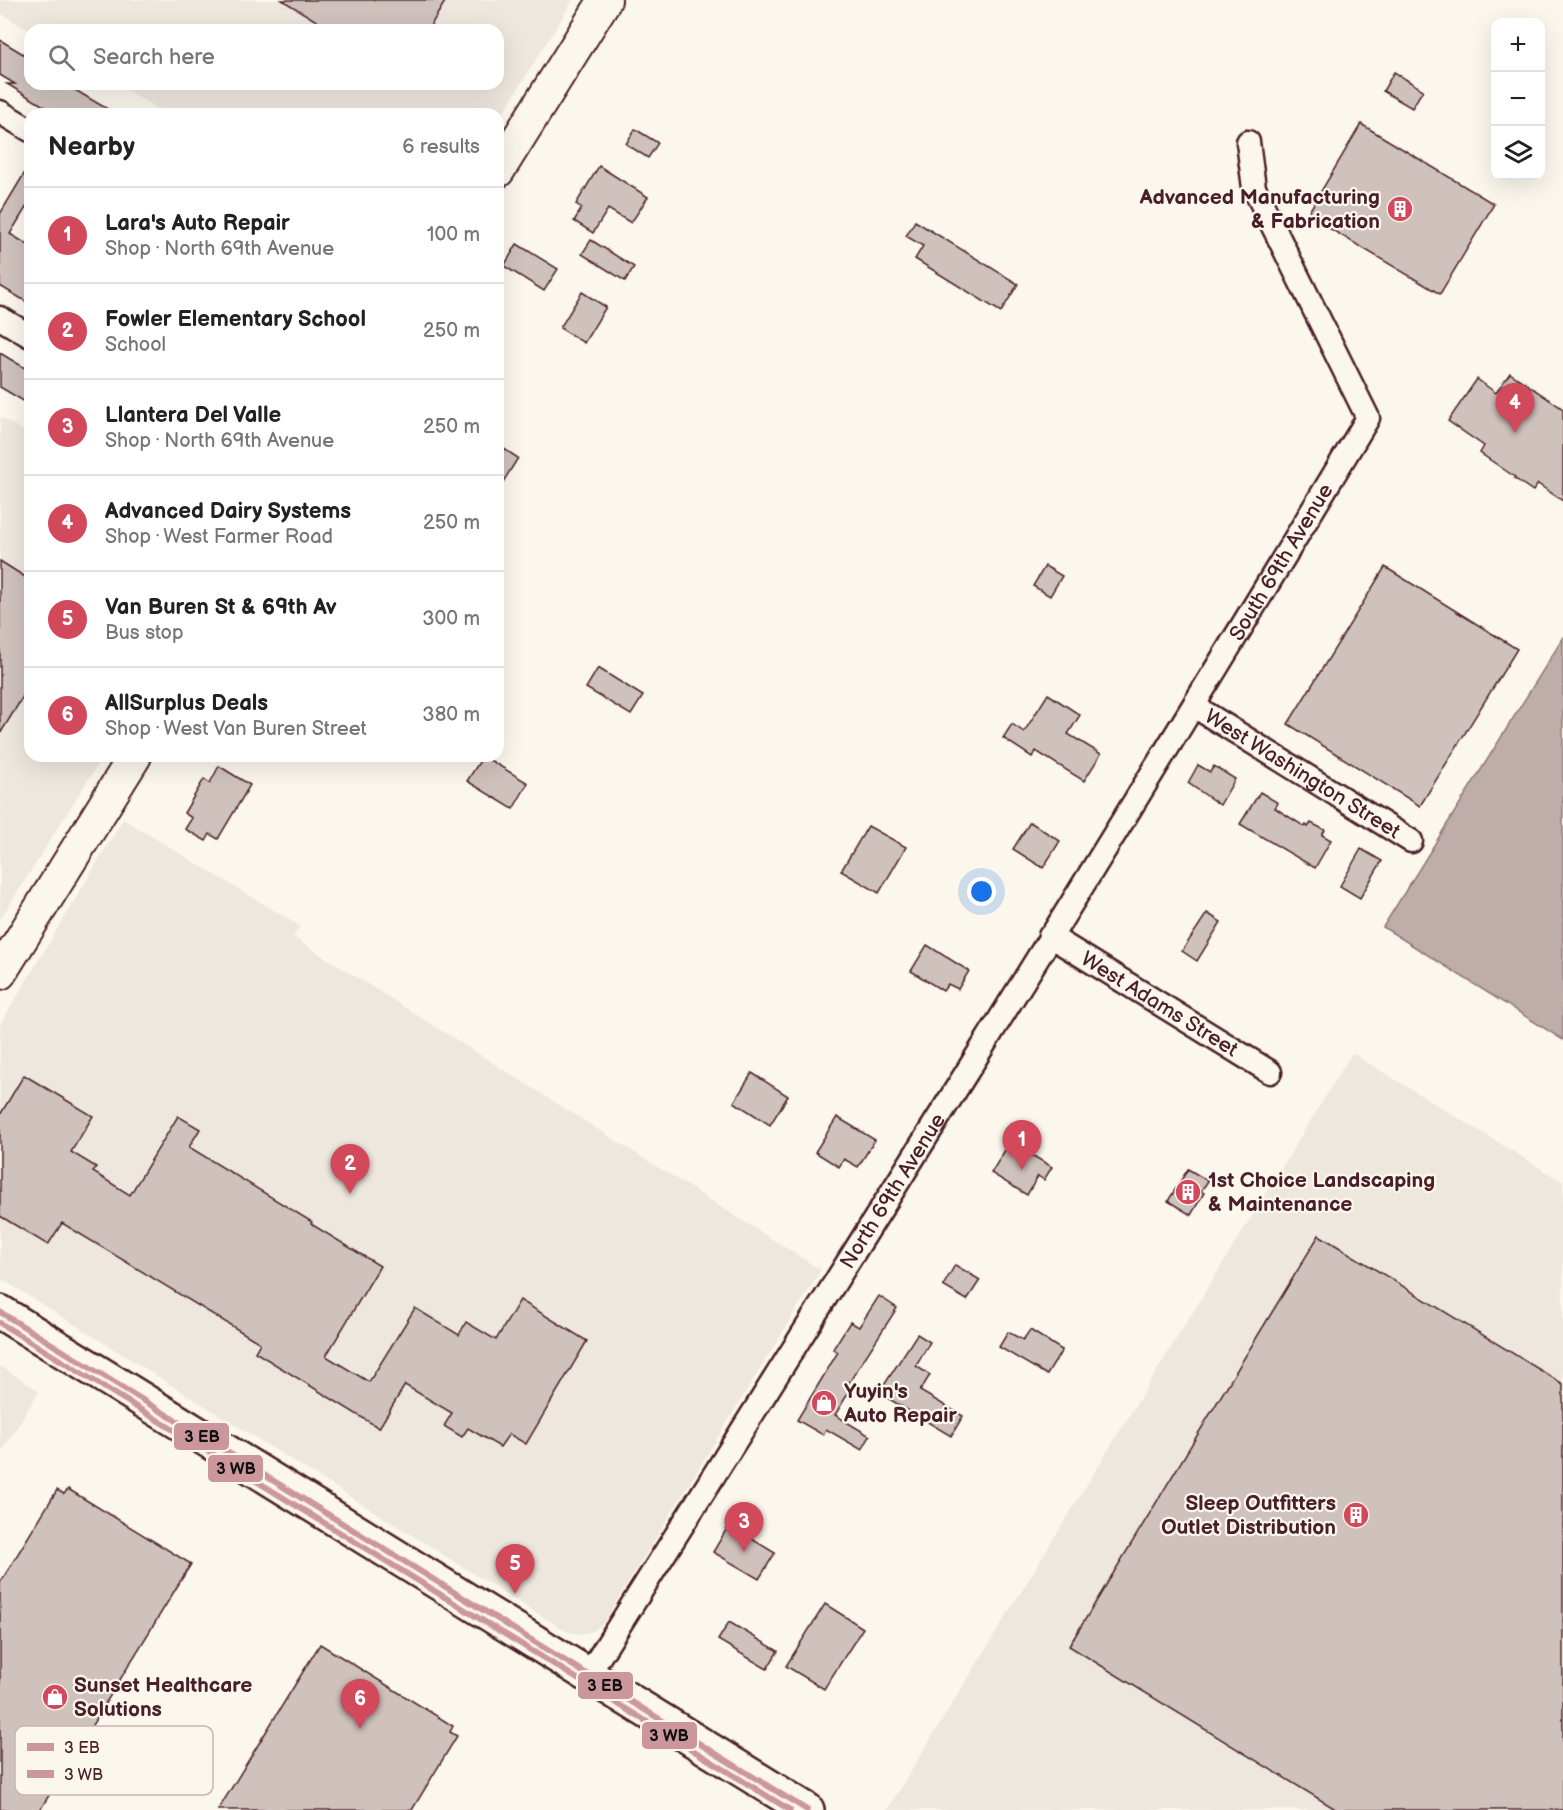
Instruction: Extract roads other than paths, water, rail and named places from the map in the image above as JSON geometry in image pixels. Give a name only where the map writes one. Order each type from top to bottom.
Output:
[{"type":"main road","points":[[504,161],[604,0]]},
{"type":"main road","points":[[0,973],[131,762]]},
{"type":"main road","points":[[0,1312],[807,1810]]},
{"type":"street","points":[[0,112],[24,126]]},
{"type":"street","name":"South 69th Avenue","points":[[1194,706],[1368,418],[1254,188],[1248,142]]},
{"type":"street","points":[[0,318],[24,332]]},
{"type":"street","name":"West Washington Street","points":[[1194,706],[1411,841]]},
{"type":"street","name":"North 69th Avenue","points":[[588,1675],[923,1143],[1194,706]]},
{"type":"street","name":"West Adams Street","points":[[1050,936],[1270,1072]]},
{"type":"place","name":"Advanced Manufacturing & Fabrication","points":[[1400,209]]},
{"type":"place","name":"Advanced Dairy Systems","points":[[1515,433]]},
{"type":"place","name":"Lara's Auto Repair","points":[[1022,1170]]},
{"type":"place","name":"1st Choice Landscaping & Maintenance","points":[[1188,1192]]},
{"type":"place","name":"Fowler Elementary School","points":[[350,1194]]},
{"type":"place","name":"Yuyin's Auto Repair","points":[[824,1403]]},
{"type":"place","name":"Sleep Outfitters Outlet Distribution","points":[[1356,1515]]},
{"type":"place","name":"Llantera Del Valle","points":[[744,1552]]},
{"type":"place","name":"Van Buren St & 69th Av","points":[[515,1594]]},
{"type":"place","name":"Sunset Healthcare Solutions","points":[[55,1697]]},
{"type":"place","name":"AllSurplus Deals","points":[[360,1729]]}]
